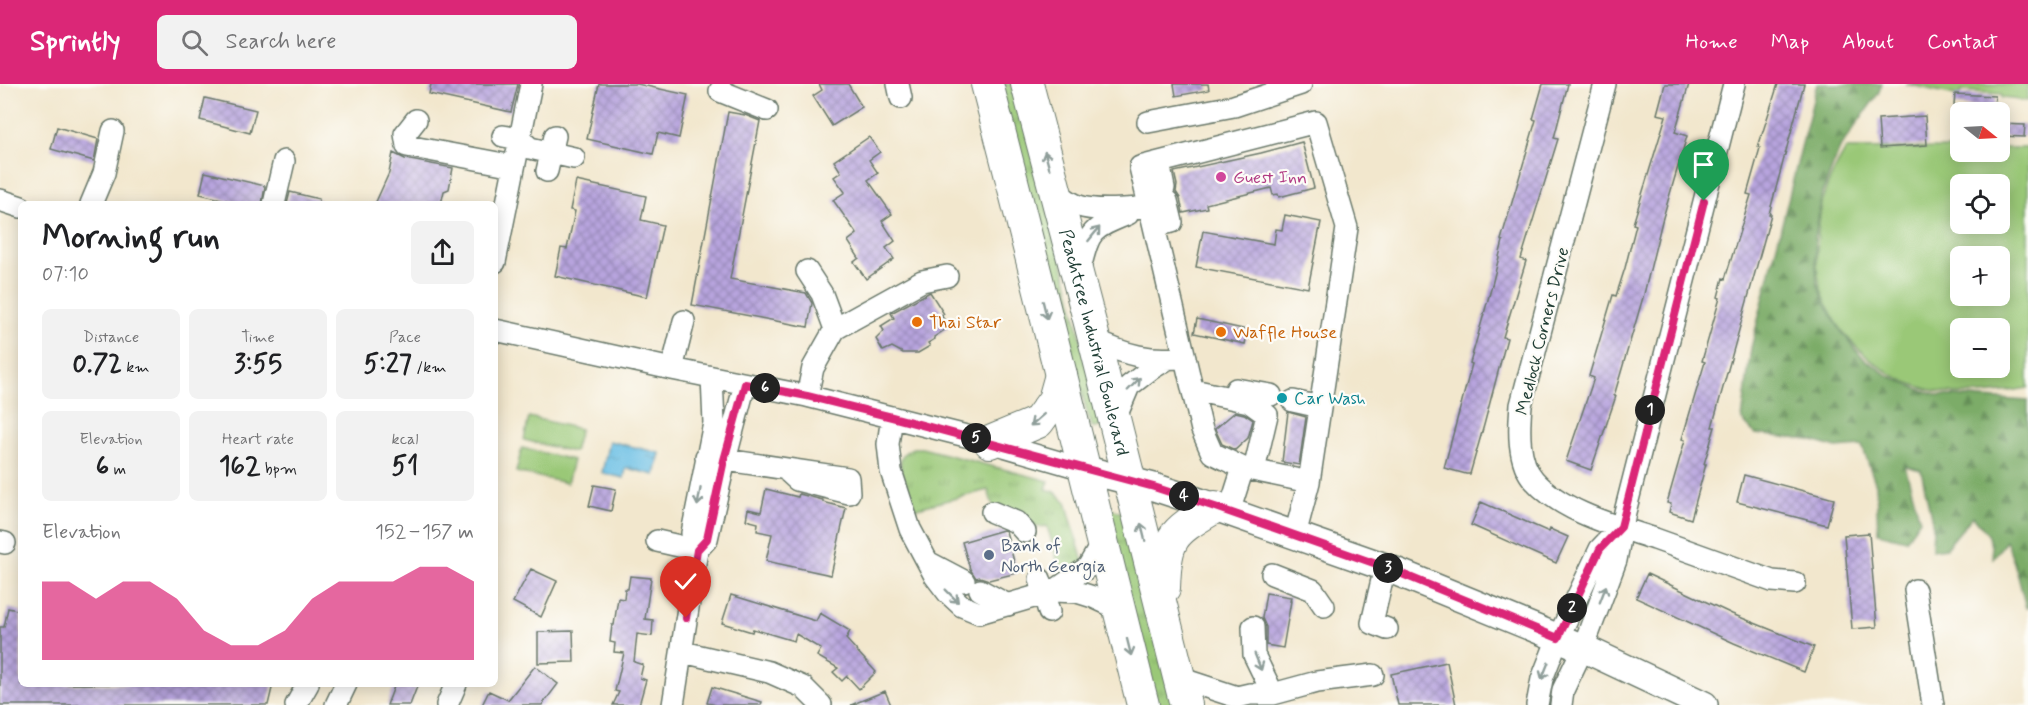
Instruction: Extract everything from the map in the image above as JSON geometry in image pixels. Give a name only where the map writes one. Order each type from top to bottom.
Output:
[{"type":"highway","name":"Peachtree Industrial Boulevard","points":[[1027,84],[1115,419],[1183,691]]},
{"type":"highway","points":[[984,88],[1061,375],[1143,705]]},
{"type":"highway","points":[[990,442],[1038,422],[1054,400],[1061,375]]},
{"type":"highway","points":[[1162,609],[1169,544],[1179,530],[1222,509]]},
{"type":"main road","points":[[1083,468],[1222,509],[1385,567],[1583,648],[1704,705]]},
{"type":"street","points":[[498,247],[514,166],[511,137],[531,84]]},
{"type":"street","points":[[1148,122],[1234,106],[1301,84]]},
{"type":"street","name":"Medlock Corners Drive","points":[[1605,84],[1521,405],[1518,429],[1524,464],[1533,479],[1556,499],[1592,517],[1772,581],[1795,583]]},
{"type":"street","points":[[1561,705],[1563,690],[1583,648],[1616,560],[1621,527],[1734,84]]},
{"type":"street","points":[[720,91],[767,110]]},
{"type":"street","points":[[416,120],[405,134],[407,146],[514,166]]},
{"type":"street","points":[[1295,535],[1309,482],[1347,228],[1316,122],[1140,167],[1154,206],[1176,359],[1192,385],[1202,430],[1212,453],[1248,469],[1309,482]]},
{"type":"street","points":[[92,201],[104,173],[113,131]]},
{"type":"street","points":[[511,137],[530,148],[574,158]]},
{"type":"street","points":[[275,201],[284,161]]},
{"type":"street","points":[[1055,191],[1078,206],[1100,210],[1154,206]]},
{"type":"street","points":[[0,200],[18,206]]},
{"type":"street","points":[[1078,278],[1088,239],[1101,225],[1154,206]]},
{"type":"street","points":[[807,271],[822,294],[836,330],[833,351],[813,368],[807,396]]},
{"type":"street","points":[[836,330],[922,281],[947,276]]},
{"type":"street","points":[[672,369],[684,321]]},
{"type":"street","points":[[498,331],[807,396],[1083,468]]},
{"type":"street","points":[[1094,340],[1121,353],[1176,359]]},
{"type":"street","points":[[1115,419],[1129,387],[1150,369],[1176,359]]},
{"type":"street","points":[[712,377],[715,459]]},
{"type":"street","points":[[673,705],[697,550],[692,533],[715,459],[745,384]]},
{"type":"street","points":[[1192,385],[1270,395]]},
{"type":"street","points":[[1192,385],[1249,402],[1267,415],[1248,469],[1222,509]]},
{"type":"street","points":[[1293,401],[1320,407]]},
{"type":"street","points":[[892,417],[888,444],[891,471],[910,529],[935,576],[948,593],[963,606],[979,613],[1047,594],[1085,594],[1119,609]]},
{"type":"street","points":[[715,459],[785,469]]},
{"type":"street","points":[[992,512],[1016,522],[1025,532]]},
{"type":"street","points":[[1537,705],[1542,679],[1558,638],[1600,549],[1621,527]]},
{"type":"street","points":[[657,541],[697,550]]},
{"type":"street","points":[[1047,594],[1088,567],[1102,543]]},
{"type":"street","points":[[927,562],[1008,605]]},
{"type":"street","points":[[1385,567],[1372,623],[1387,629]]},
{"type":"street","points":[[1272,574],[1313,590],[1324,606]]},
{"type":"street","points":[[1915,590],[1933,705]]},
{"type":"street","points":[[1253,627],[1254,655],[1272,694]]},
{"type":"street","points":[[682,652],[769,672],[803,687],[821,705]]},
{"type":"street","points":[[1183,691],[1219,692],[1234,701],[1250,694],[1272,694],[1317,682],[1373,675]]},
{"type":"street","points":[[296,705],[306,687]]},
{"type":"street","points":[[336,705],[345,687]]},
{"type":"street","points":[[447,705],[455,687]]},
{"type":"green space","points":[[995,84],[1020,84],[1102,427],[1092,427],[1087,412]]},
{"type":"green space","points":[[1817,84],[1882,84],[1878,94],[1841,146],[1822,193],[1815,239],[1817,283],[1841,331],[1861,356],[1887,375],[1918,389],[1939,395],[2028,401],[2028,608],[2026,608],[2006,541],[1993,558],[1989,536],[1973,516],[1946,548],[1932,550],[1933,526],[1921,470],[1905,466],[1920,520],[1906,540],[1878,533],[1876,485],[1862,446],[1836,448],[1810,440],[1755,434],[1742,420],[1751,348]]},
{"type":"green space","points":[[1906,84],[2028,84],[2028,101],[2002,98],[2000,94],[1963,91],[1959,96]]},
{"type":"green space","points":[[1950,148],[1950,162],[2010,162],[2010,148],[2028,148],[2028,388],[1996,393],[1963,394],[1921,387],[1883,369],[1851,341],[1828,306],[1818,276],[1817,240],[1820,216],[1826,189],[1846,149]]},
{"type":"green space","points":[[529,417],[580,429],[574,452],[524,440]]},
{"type":"green space","points":[[522,448],[573,460],[567,483],[516,472]]},
{"type":"green space","points":[[913,448],[922,448],[1049,481],[1046,489],[1055,492],[1066,502],[1083,562],[1064,573],[1060,569],[1047,526],[1030,528],[993,506],[988,490],[913,509],[904,483],[901,462],[904,454]]},
{"type":"green space","points":[[1112,509],[1122,513],[1176,705],[1154,705],[1107,516]]},
{"type":"water","points":[[609,441],[660,453],[655,475],[626,468],[624,478],[602,473]]},
{"type":"building","points":[[431,84],[518,84],[511,112],[429,94]]},
{"type":"building","points":[[599,84],[637,84],[688,95],[679,138],[658,133],[653,154],[587,139]]},
{"type":"building","points":[[819,84],[848,84],[862,107],[832,126],[813,96],[822,90]]},
{"type":"building","points":[[1174,84],[1208,84],[1209,90],[1176,96]]},
{"type":"building","points":[[1543,84],[1568,84],[1554,138],[1558,139],[1521,259],[1526,261],[1503,337],[1507,338],[1484,425],[1470,474],[1466,474],[1444,468],[1503,241],[1501,240],[1536,120],[1533,119]]},
{"type":"building","points":[[1665,84],[1689,84],[1675,132],[1687,136],[1614,396],[1616,396],[1591,470],[1566,461],[1594,378],[1589,376],[1613,295],[1616,296],[1625,268],[1636,225],[1633,224],[1666,116],[1657,114]]},
{"type":"building","points":[[1778,84],[1804,84],[1766,233],[1712,427],[1715,427],[1691,519],[1669,512],[1671,504],[1667,503],[1685,440],[1682,439],[1705,362],[1702,361],[1720,298],[1718,297],[1723,278],[1725,279],[1751,195],[1747,194],[1760,148],[1758,147]]},
{"type":"building","points":[[1955,94],[1995,96],[1994,102],[1954,102]]},
{"type":"building","points":[[205,98],[256,110],[250,133],[200,120]]},
{"type":"building","points":[[728,112],[760,121],[730,279],[806,293],[812,303],[808,327],[692,305]]},
{"type":"building","points":[[1925,116],[1927,145],[1880,148],[1878,119]]},
{"type":"building","points":[[2010,124],[2025,125],[2024,137],[2010,136]]},
{"type":"building","points":[[57,127],[98,139],[94,161],[51,149]]},
{"type":"building","points":[[869,137],[880,152],[869,160],[878,173],[868,180],[892,214],[882,221],[895,241],[886,248],[894,259],[866,279],[854,262],[859,258],[848,241],[857,234],[833,200],[845,192],[834,177],[841,172],[834,161]]},
{"type":"building","name":"Guest Inn","points":[[1302,142],[1314,188],[1279,197],[1278,194],[1273,195],[1271,188],[1206,204],[1207,208],[1183,213],[1180,198],[1176,192],[1174,172]]},
{"type":"building","points":[[393,153],[405,159],[453,168],[449,189],[444,191],[442,201],[376,201],[389,173]]},
{"type":"building","points":[[205,172],[265,186],[262,201],[229,201],[200,194]]},
{"type":"building","points":[[576,181],[646,196],[641,220],[663,225],[647,297],[555,276],[561,248],[567,249],[575,211],[570,210]]},
{"type":"building","points":[[290,192],[319,199],[319,201],[288,201]]},
{"type":"building","points":[[1285,215],[1321,222],[1308,288],[1196,267],[1203,231],[1274,244],[1276,229],[1282,230]]},
{"type":"building","name":"Thai Star","points":[[930,292],[944,314],[941,315],[949,327],[928,343],[930,346],[918,353],[903,353],[892,347],[883,351],[876,339],[884,331],[881,326],[894,318],[891,313]]},
{"type":"building","name":"Waffle House","points":[[1197,319],[1248,330],[1245,344],[1194,333]]},
{"type":"building","points":[[1235,412],[1244,414],[1253,420],[1248,438],[1235,450],[1222,444],[1215,429]]},
{"type":"building","points":[[1288,412],[1306,417],[1299,465],[1282,462]]},
{"type":"building","points":[[1744,475],[1834,499],[1827,525],[1737,502]]},
{"type":"building","points":[[594,485],[616,489],[611,511],[589,506]]},
{"type":"building","points":[[766,489],[798,497],[799,494],[846,508],[831,575],[766,561],[772,534],[757,531],[758,523],[746,520],[748,509],[761,512]]},
{"type":"building","points":[[1481,502],[1549,532],[1550,529],[1568,537],[1556,563],[1471,525]]},
{"type":"building","name":"Bank of North Georgia","points":[[1006,531],[1017,573],[989,580],[976,578],[970,569],[962,542]]},
{"type":"building","points":[[1869,533],[1877,627],[1852,629],[1844,535]]},
{"type":"building","points":[[531,569],[557,581],[541,617],[513,602]]},
{"type":"building","points":[[1647,574],[1732,614],[1814,647],[1804,672],[1636,598]]},
{"type":"building","points":[[630,576],[651,578],[645,619],[653,620],[652,636],[637,634],[634,662],[643,665],[640,678],[646,680],[639,705],[613,705],[619,692],[615,691],[624,653],[614,652],[615,643],[610,642],[612,625],[614,625],[618,598],[624,599]]},
{"type":"building","points":[[1266,593],[1291,597],[1283,648],[1266,645],[1266,627],[1262,618]]},
{"type":"building","points":[[731,595],[816,621],[820,613],[850,631],[846,639],[876,672],[859,689],[847,676],[842,681],[833,672],[838,668],[817,656],[821,649],[796,634],[794,641],[722,623]]},
{"type":"building","points":[[8,608],[18,610],[18,687],[272,687],[268,705],[0,705],[0,627],[4,627]]},
{"type":"building","points":[[573,631],[574,662],[538,663],[538,632]]},
{"type":"building","points":[[1447,662],[1456,705],[1398,705],[1391,674]]},
{"type":"building","points":[[535,666],[558,684],[542,705],[482,705],[489,691],[508,700]]},
{"type":"building","points":[[394,687],[417,687],[410,705],[387,705]]},
{"type":"building","points":[[712,687],[762,702],[761,705],[707,703]]},
{"type":"building","points":[[885,691],[891,705],[851,705]]},
{"type":"place","name":"Guest Inn","points":[[1221,177]]},
{"type":"place","name":"Thai Star","points":[[917,322]]},
{"type":"place","name":"Waffle House","points":[[1221,332]]},
{"type":"place","name":"Car Wash","points":[[1282,398]]},
{"type":"place","name":"Bank of North Georgia","points":[[989,555]]},
{"type":"route","points":[[686,618],[697,550],[707,539],[724,460],[745,384],[807,396],[892,417],[1154,487],[1385,567],[1558,638],[1600,549],[1621,527],[1704,201]]}]
